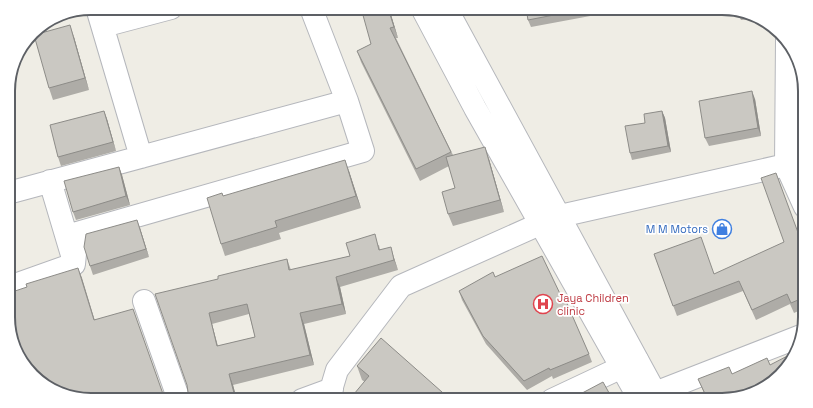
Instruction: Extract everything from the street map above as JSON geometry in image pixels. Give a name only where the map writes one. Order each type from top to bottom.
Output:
[{"type":"street","points":[[116,15],[100,17],[141,157]]},
{"type":"street","points":[[74,264],[77,233],[364,151],[347,101],[314,15]]},
{"type":"street","points":[[426,15],[475,108],[551,220]]},
{"type":"street","points":[[450,15],[551,220],[630,364],[649,393]]},
{"type":"street","points":[[787,52],[786,165],[798,192]]},
{"type":"street","points":[[15,191],[347,101]]},
{"type":"street","points":[[331,393],[337,370],[401,286],[551,220],[786,165]]},
{"type":"street","points":[[50,181],[74,264]]},
{"type":"street","points":[[15,285],[74,264]]},
{"type":"street","points":[[144,301],[177,393]]},
{"type":"street","points":[[662,393],[795,339]]},
{"type":"street","points":[[567,393],[630,364]]},
{"type":"building","points":[[363,15],[390,15],[394,27],[390,28],[451,152],[416,169],[357,51],[371,44]]},
{"type":"building","points":[[527,15],[554,15],[528,20]]},
{"type":"building","points":[[70,25],[85,78],[49,88],[35,39],[43,32]]},
{"type":"building","points":[[752,91],[758,128],[705,138],[699,101]]},
{"type":"building","points":[[104,111],[113,142],[58,157],[50,125]]},
{"type":"building","points":[[662,111],[668,146],[630,153],[625,126],[645,123],[644,114]]},
{"type":"building","points":[[485,147],[500,200],[448,214],[442,192],[455,188],[446,157]]},
{"type":"building","points":[[345,160],[356,196],[275,221],[277,227],[221,244],[207,198],[222,193],[223,196]]},
{"type":"building","points":[[119,167],[126,196],[73,212],[64,181]]},
{"type":"building","points":[[776,173],[798,232],[798,300],[791,303],[787,294],[752,310],[739,281],[673,306],[654,254],[701,237],[714,274],[784,242],[761,178]]},
{"type":"building","points":[[137,220],[146,249],[90,266],[84,247],[86,234]]},
{"type":"building","points":[[375,234],[379,250],[391,247],[394,260],[336,277],[342,304],[300,313],[310,355],[229,374],[234,393],[187,393],[187,385],[155,294],[218,279],[218,276],[287,259],[289,270],[350,256],[346,243]],"holes":[[[247,304],[255,337],[217,346],[209,313]]]},
{"type":"building","points":[[542,256],[563,300],[565,299],[589,354],[550,370],[549,368],[524,381],[483,336],[459,291],[493,272],[495,277]]},
{"type":"building","points":[[78,268],[94,320],[133,309],[163,393],[81,392],[57,385],[41,374],[25,355],[16,327],[15,291],[27,287],[26,284]]},
{"type":"building","points":[[381,338],[443,393],[355,393],[369,376],[357,366]]},
{"type":"building","points":[[787,356],[779,367],[764,380],[747,389],[737,392],[705,393],[698,379],[729,367],[732,374],[767,358],[770,365]]},
{"type":"building","points":[[603,382],[609,393],[582,393]]},
{"type":"place","name":"M M Motors","points":[[722,229]]},
{"type":"place","name":"Jaya Children clinic","points":[[543,304]]}]
